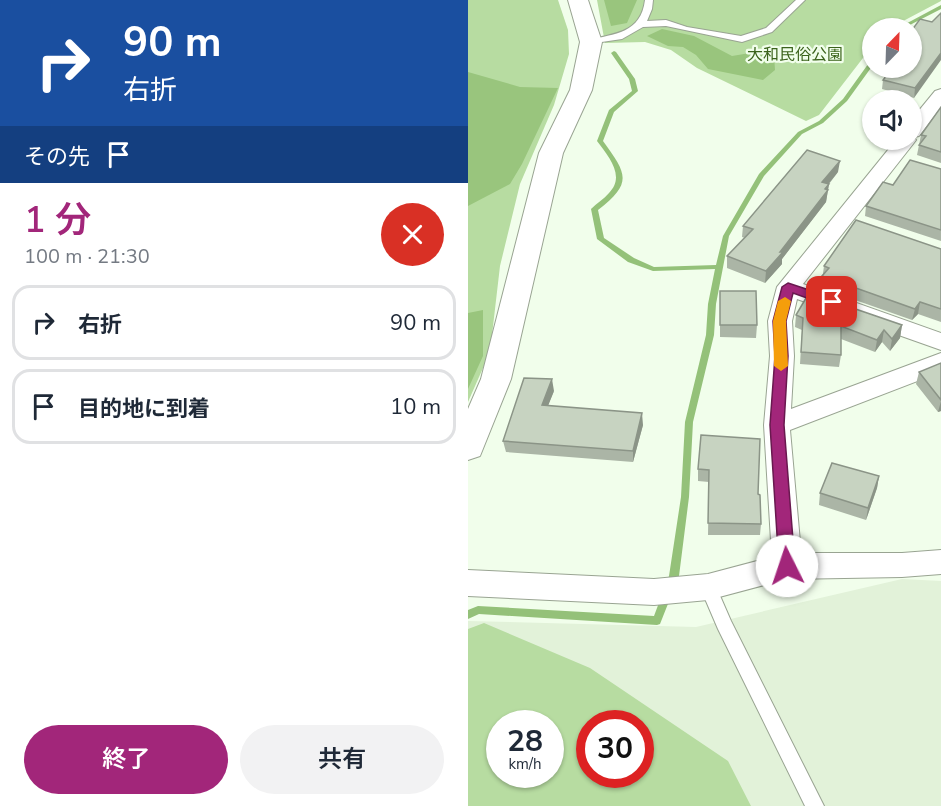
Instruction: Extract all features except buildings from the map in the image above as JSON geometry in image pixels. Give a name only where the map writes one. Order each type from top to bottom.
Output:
[{"type":"street","points":[[468,447],[496,379],[551,153],[581,90],[591,42],[578,0]]},
{"type":"street","points":[[922,119],[941,95]]},
{"type":"street","points":[[787,566],[777,425],[782,356],[780,321],[788,287],[842,218],[904,153]]},
{"type":"street","points":[[842,218],[864,226]]},
{"type":"street","points":[[788,287],[941,342]]},
{"type":"street","points":[[777,425],[941,362]]},
{"type":"street","points":[[468,583],[654,592],[697,588],[787,566],[941,562]]},
{"type":"lane","points":[[641,24],[648,9],[649,0]]},
{"type":"lane","points":[[591,42],[619,38],[641,24],[666,23],[742,39],[770,30],[801,0]]},
{"type":"lane","points":[[697,588],[724,624],[815,806]]},
{"type":"shaded area","points":[[902,579],[941,581],[941,806],[468,806],[468,621],[696,627]]},
{"type":"green space","points":[[468,0],[558,0],[568,30],[569,54],[554,105],[520,184],[500,266],[490,352],[468,402]]},
{"type":"green space","name":"大和民俗公園","points":[[597,0],[941,0],[909,18],[862,18],[862,59],[819,115],[806,121],[697,68],[671,50],[645,42],[605,43]]},
{"type":"green space","points":[[604,0],[637,0],[627,23],[611,26]]},
{"type":"green space","points":[[662,29],[694,36],[732,56],[756,52],[774,55],[775,70],[763,80],[708,69],[696,55],[683,47],[668,46],[647,36]]},
{"type":"green space","points":[[468,72],[520,87],[558,88],[510,184],[468,206]]},
{"type":"green space","points":[[483,310],[483,356],[468,389],[468,313]]},
{"type":"green space","points":[[484,623],[590,668],[652,710],[576,710],[576,788],[654,788],[654,711],[728,761],[751,806],[468,806],[468,629]]},
{"type":"waterway","points":[[920,18],[941,7]]},
{"type":"waterway","points":[[614,53],[632,79],[635,91],[611,111],[600,141],[615,162],[620,178],[619,185],[614,192],[594,209],[601,239],[631,260],[653,269],[719,267]]},
{"type":"waterway","points":[[468,615],[478,610],[657,621],[674,576],[685,497],[689,422],[710,335],[712,304],[726,236],[761,175],[800,133],[821,122],[845,100],[862,76]]},
{"type":"slow traffic","points":[[781,366],[780,321],[785,301]]},
{"type":"route","points":[[787,566],[777,425],[782,356],[780,321],[788,287],[832,302]]}]
